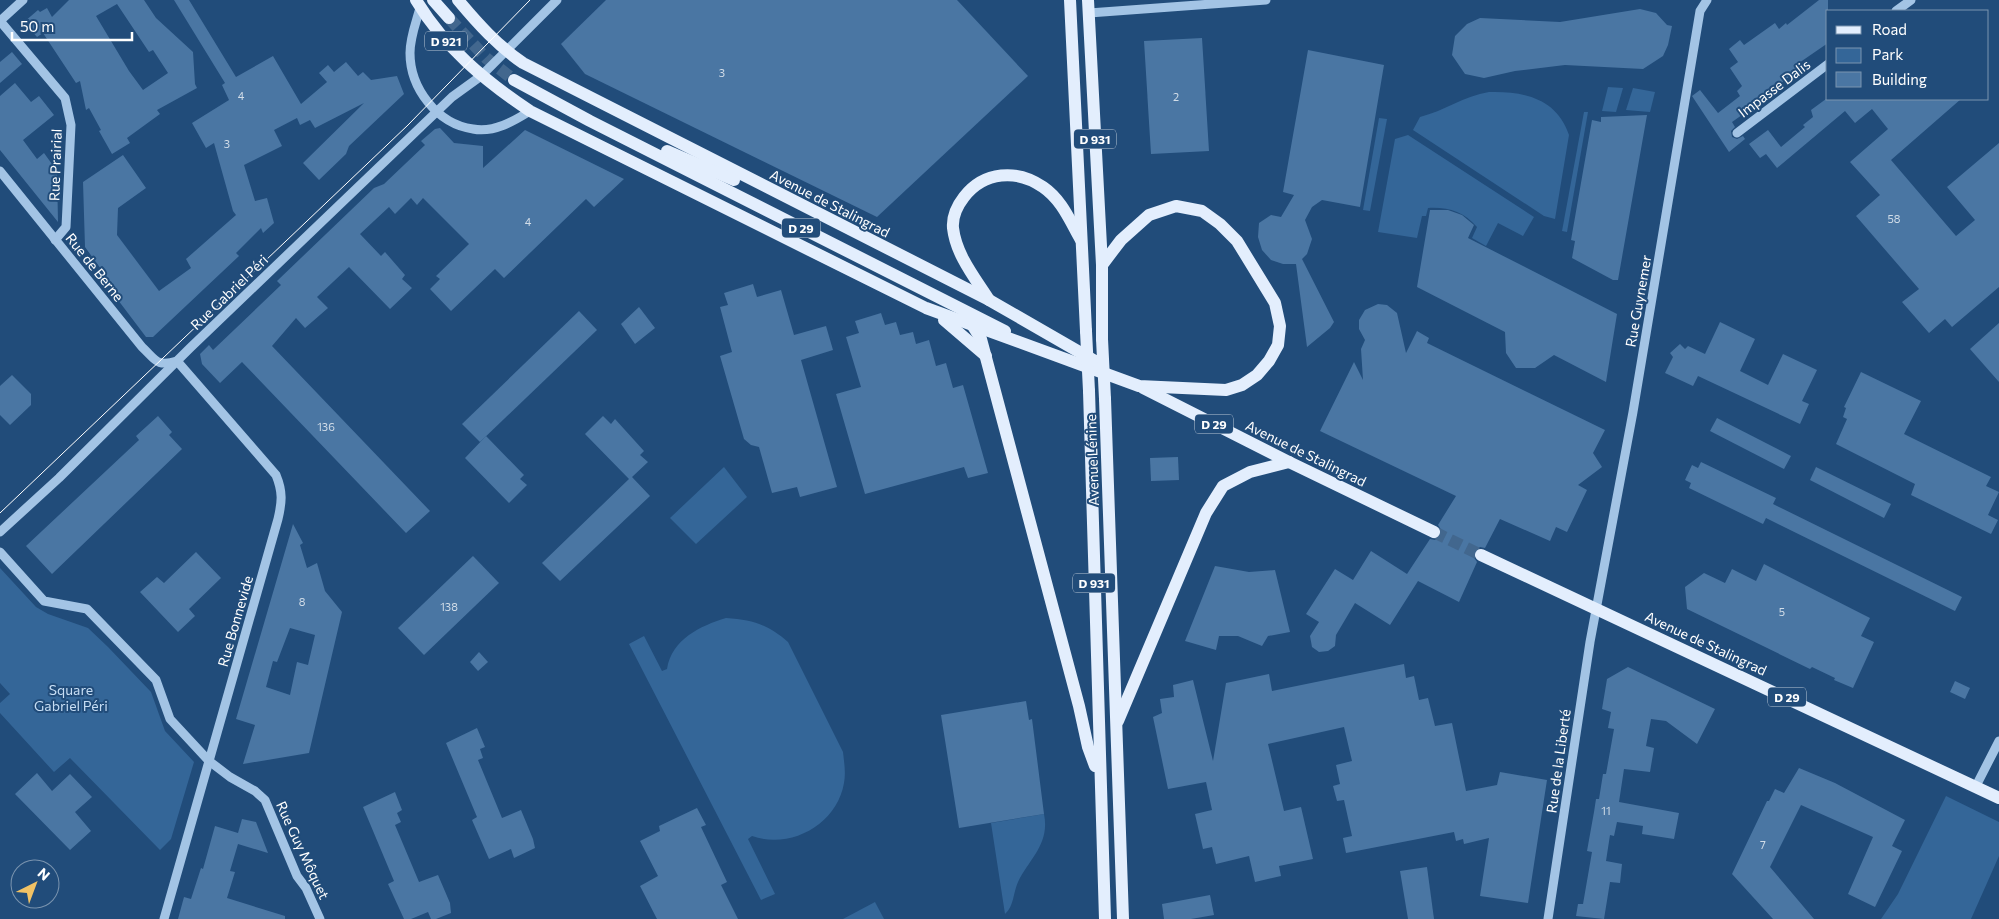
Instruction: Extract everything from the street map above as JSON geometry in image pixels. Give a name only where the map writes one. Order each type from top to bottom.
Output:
[{"type":"main road","name":"D 921","points":[[433,0],[448,18],[438,0]]},
{"type":"main road","name":"D 921","points":[[458,0],[506,52]]},
{"type":"main road","name":"Avenue Lénine","points":[[1070,0],[1089,391],[1099,775],[1105,919]]},
{"type":"main road","name":"Avenue Lénine","points":[[1088,0],[1102,265],[1102,339],[1122,919]]},
{"type":"main road","name":"D 921","points":[[418,4],[446,41],[481,76]]},
{"type":"main road","name":"Avenue de Stalingrad","points":[[506,52],[543,75],[989,300],[1138,386],[1434,532]]},
{"type":"main road","name":"Avenue de Stalingrad","points":[[481,76],[530,111],[926,308],[974,328],[1041,349],[1138,386]]},
{"type":"main road","name":"Avenue de Stalingrad","points":[[514,80],[561,106],[1041,349]]},
{"type":"main road","name":"D 29","points":[[561,106],[840,225]]},
{"type":"main road","points":[[989,300],[959,252],[952,225],[958,206],[980,181],[1006,175],[1028,180],[1042,187],[1064,209],[1082,244]]},
{"type":"main road","points":[[1102,265],[1121,240],[1149,215],[1176,206],[1202,211],[1220,224],[1237,242],[1275,303],[1280,326],[1278,345],[1263,368],[1242,385],[1226,390],[1138,386]]},
{"type":"main road","points":[[947,302],[974,328],[981,339],[1072,680],[1088,747],[1099,775]]},
{"type":"main road","points":[[926,308],[965,337],[986,356]]},
{"type":"main road","points":[[1116,723],[1206,513],[1223,486],[1250,472],[1289,462]]},
{"type":"main road","name":"Avenue de Stalingrad","points":[[1481,555],[1999,798]]},
{"type":"street","points":[[0,21],[23,0]]},
{"type":"street","name":"Rue Gabriel Péri","points":[[0,532],[59,478],[177,361],[452,97],[481,76],[558,0]]},
{"type":"street","points":[[1089,13],[1266,0]]},
{"type":"street","name":"Rue Guynemer","points":[[1598,609],[1700,12],[1707,0]]},
{"type":"street","points":[[1897,10],[1911,0]]},
{"type":"street","points":[[418,4],[410,53],[413,72],[425,99],[438,112],[474,130],[507,124],[530,111]]},
{"type":"street","name":"Rue Prairial","points":[[0,21],[65,98],[71,125],[66,228],[56,240]]},
{"type":"street","name":"Impasse Dalis","points":[[1737,133],[1826,66]]},
{"type":"street","name":"Rue de Berne","points":[[0,171],[142,347],[158,363],[164,365],[177,361]]},
{"type":"street","name":"Rue Bonnevide","points":[[164,919],[282,500],[282,489],[276,475],[177,361]]},
{"type":"street","name":"Rue Guy Môquet","points":[[0,552],[44,601],[87,609],[156,680],[170,719],[209,761],[230,777],[256,791],[264,800],[297,876],[306,888],[320,919]]},
{"type":"street","name":"Rue de la Liberté","points":[[1548,919],[1590,642],[1598,609]]},
{"type":"street","points":[[1976,786],[1999,741]]},
{"type":"green space","points":[[1608,87],[1623,88],[1616,112],[1602,111]]},
{"type":"green space","points":[[1633,88],[1655,92],[1650,112],[1626,110]]},
{"type":"green space","points":[[1489,92],[1514,93],[1537,99],[1547,105],[1564,122],[1569,135],[1555,219],[1544,216],[1413,130],[1420,117]]},
{"type":"green space","points":[[1584,112],[1588,112],[1567,232],[1562,231]]},
{"type":"green space","points":[[1379,118],[1387,119],[1370,211],[1363,210]]},
{"type":"green space","points":[[1408,135],[1534,217],[1523,236],[1498,223],[1486,246],[1472,238],[1477,227],[1466,217],[1449,209],[1435,208],[1428,208],[1426,216],[1422,216],[1417,238],[1378,232],[1395,139]]},
{"type":"green space","points":[[724,467],[747,497],[696,544],[670,518]]},
{"type":"green space","name":"Square Gabriel Péri","points":[[0,568],[36,607],[48,614],[88,628],[108,647],[151,692],[165,731],[194,762],[171,839],[160,850],[70,758],[54,772],[0,713],[0,703],[10,694],[0,683]]},
{"type":"green space","points":[[726,618],[759,624],[788,642],[843,752],[845,767],[845,779],[840,798],[832,811],[810,830],[782,839],[752,836],[748,839],[775,894],[761,900],[629,644],[644,636],[662,671],[667,669],[675,650],[689,635],[707,625]]},
{"type":"green space","points":[[1946,796],[1999,822],[1999,856],[1971,919],[1881,919],[1898,894]]},
{"type":"green space","points":[[1044,814],[1045,825],[1042,842],[1018,882],[1012,903],[1005,914],[991,823]]},
{"type":"green space","points":[[875,902],[884,919],[843,919]]},
{"type":"building","points":[[69,0],[144,0],[156,18],[193,52],[195,84],[197,88],[157,110],[160,114],[127,138],[130,143],[112,154],[89,108],[86,110],[80,81],[76,83],[43,33],[37,37],[24,22],[38,10],[40,12],[47,8],[52,17]],"holes":[[[117,4],[149,52],[153,50],[168,73],[143,90],[129,71],[96,16]]]},
{"type":"building","points":[[174,0],[189,0],[236,77],[273,56],[301,104],[327,82],[319,73],[328,65],[334,72],[346,62],[358,76],[363,72],[371,80],[397,76],[404,94],[349,146],[346,154],[319,180],[303,163],[364,103],[315,128],[310,120],[300,125],[297,118],[274,130],[282,146],[244,165],[255,201],[267,198],[274,223],[263,233],[261,228],[236,253],[239,256],[153,337],[146,337],[118,300],[122,298],[85,247],[83,182],[123,155],[146,188],[118,208],[117,235],[159,291],[191,268],[186,259],[236,215],[233,211],[214,143],[206,148],[192,123],[229,100],[222,85],[225,83]]},
{"type":"building","points":[[606,0],[957,0],[1028,76],[877,217],[585,74],[561,44]]},
{"type":"building","points":[[1819,0],[1828,0],[1828,10],[1826,10],[1826,44],[1796,65],[1799,69],[1767,94],[1769,96],[1732,122],[1735,127],[1731,131],[1732,137],[1737,139],[1743,136],[1745,139],[1729,152],[1692,96],[1700,90],[1718,113],[1740,96],[1737,91],[1742,86],[1730,68],[1738,62],[1729,49],[1740,40],[1744,45],[1775,23],[1779,29],[1786,23],[1787,25]]},
{"type":"building","points":[[1640,9],[1656,13],[1667,25],[1672,26],[1668,45],[1663,56],[1643,69],[1565,65],[1515,71],[1484,78],[1465,74],[1452,55],[1455,36],[1467,24],[1480,18],[1560,22]]},
{"type":"building","points":[[1202,38],[1209,151],[1151,154],[1144,41]]},
{"type":"building","points":[[1308,50],[1384,65],[1360,207],[1322,200],[1312,207],[1305,220],[1312,239],[1307,254],[1302,259],[1334,322],[1330,328],[1307,347],[1296,264],[1283,264],[1271,260],[1262,250],[1258,237],[1259,223],[1271,215],[1281,217],[1294,195],[1283,192]]},
{"type":"building","points":[[12,52],[22,64],[0,83],[0,62]]},
{"type":"building","points":[[15,83],[31,102],[39,96],[54,115],[23,140],[37,159],[44,153],[57,171],[58,222],[0,150],[0,96]]},
{"type":"building","points":[[1826,99],[1960,100],[1891,160],[1956,236],[1975,220],[1947,187],[1999,143],[1999,287],[1952,327],[1945,319],[1929,333],[1902,302],[1919,289],[1856,216],[1880,195],[1850,162],[1888,129],[1872,109],[1855,123],[1845,111],[1777,168],[1766,154],[1760,158],[1749,144],[1768,130],[1781,147],[1805,127],[1803,125],[1813,117],[1811,110]]},
{"type":"building","points":[[1647,115],[1618,280],[1613,280],[1572,258],[1575,241],[1571,240],[1592,120],[1601,122],[1601,117]]},
{"type":"building","points":[[440,128],[454,143],[483,146],[483,168],[525,130],[624,179],[594,207],[586,199],[504,278],[495,269],[451,311],[430,289],[440,279],[436,276],[469,244],[423,198],[417,205],[411,198],[395,214],[389,207],[360,234],[381,256],[385,252],[405,275],[402,279],[412,288],[390,309],[349,267],[317,297],[328,308],[305,328],[296,318],[272,346],[430,511],[406,533],[242,362],[220,383],[202,364],[200,354],[209,345],[213,350],[281,285],[277,281],[374,188],[384,184],[425,145],[421,141],[435,129]]},
{"type":"building","points":[[1430,210],[1448,210],[1462,215],[1474,225],[1468,238],[1617,314],[1606,382],[1554,355],[1535,368],[1516,368],[1506,353],[1505,332],[1417,287]]},
{"type":"building","points":[[753,284],[757,297],[781,290],[794,335],[826,326],[833,350],[801,360],[837,487],[800,497],[797,487],[772,493],[759,447],[751,445],[744,439],[720,356],[732,352],[720,307],[728,305],[724,293]]},
{"type":"building","points":[[1378,304],[1387,305],[1397,313],[1406,353],[1417,331],[1429,338],[1427,343],[1605,430],[1593,453],[1602,467],[1578,485],[1587,490],[1567,532],[1556,527],[1550,541],[1500,519],[1485,548],[1480,547],[1474,551],[1473,556],[1477,562],[1459,602],[1418,581],[1390,625],[1355,603],[1336,635],[1335,646],[1328,651],[1319,652],[1312,647],[1310,636],[1319,622],[1306,614],[1335,569],[1353,580],[1371,551],[1407,574],[1430,539],[1435,540],[1441,536],[1442,531],[1438,525],[1456,496],[1320,431],[1354,362],[1363,380],[1361,349],[1365,340],[1359,329],[1359,320],[1365,310]]},
{"type":"building","points":[[639,307],[655,328],[635,344],[621,324]]},
{"type":"building","points":[[579,311],[597,330],[480,442],[462,424]]},
{"type":"building","points":[[881,313],[885,325],[896,322],[900,335],[913,332],[916,344],[929,340],[936,366],[946,363],[953,388],[963,385],[988,473],[968,478],[964,467],[865,494],[836,394],[861,387],[846,337],[859,333],[855,321]]},
{"type":"building","points":[[1720,322],[1755,339],[1740,371],[1768,385],[1783,354],[1817,370],[1802,401],[1809,404],[1800,424],[1698,376],[1693,386],[1665,373],[1673,357],[1670,353],[1680,344],[1685,349],[1688,346],[1705,354]]},
{"type":"building","points":[[1999,323],[1999,382],[1970,349]]},
{"type":"building","points":[[1861,372],[1921,401],[1904,434],[1991,477],[1986,486],[1999,492],[1988,515],[1998,520],[1991,534],[1911,495],[1915,484],[1836,444],[1847,419],[1843,417],[1846,408],[1844,407]]},
{"type":"building","points":[[12,375],[31,394],[31,405],[10,425],[0,415],[0,386]]},
{"type":"building","points":[[158,416],[172,432],[169,435],[182,449],[52,574],[26,546],[139,440],[136,436]]},
{"type":"building","points":[[603,416],[611,424],[615,419],[644,451],[640,455],[648,462],[632,477],[650,496],[560,581],[542,563],[629,479],[585,434]]},
{"type":"building","points":[[1717,418],[1791,456],[1784,469],[1710,431]]},
{"type":"building","points":[[486,436],[524,475],[520,479],[527,485],[509,503],[465,458]]},
{"type":"building","points":[[1178,457],[1179,480],[1151,481],[1150,458]]},
{"type":"building","points":[[1701,462],[1776,498],[1773,504],[1962,597],[1955,611],[1766,518],[1763,524],[1689,488],[1691,483],[1685,480],[1692,465],[1698,468]]},
{"type":"building","points":[[1816,467],[1891,504],[1884,518],[1810,480]]},
{"type":"building","points":[[293,524],[303,543],[300,545],[307,568],[317,563],[325,591],[342,612],[309,753],[243,764],[255,725],[236,719]],"holes":[[[290,628],[315,635],[308,665],[297,662],[290,695],[266,687],[273,661],[277,662]]]},
{"type":"building","points":[[196,552],[221,578],[189,609],[195,616],[178,632],[140,592],[157,577],[164,583]]},
{"type":"building","points":[[473,556],[499,583],[424,655],[398,628]]},
{"type":"building","points":[[1764,564],[1870,618],[1861,636],[1874,642],[1853,688],[1687,609],[1685,587],[1704,573],[1725,583],[1732,569],[1756,581]]},
{"type":"building","points":[[1215,566],[1249,572],[1275,570],[1290,632],[1268,636],[1262,646],[1238,636],[1219,636],[1216,650],[1185,641]]},
{"type":"building","points":[[479,652],[488,662],[478,671],[470,662]]},
{"type":"building","points":[[1404,664],[1406,678],[1414,676],[1419,700],[1428,698],[1435,726],[1452,723],[1466,791],[1497,785],[1500,772],[1547,780],[1528,903],[1480,896],[1489,838],[1464,844],[1463,839],[1456,841],[1454,832],[1346,853],[1343,838],[1352,836],[1344,800],[1337,801],[1333,786],[1340,784],[1336,765],[1352,761],[1344,727],[1268,744],[1284,811],[1301,807],[1313,859],[1279,866],[1281,876],[1255,882],[1249,856],[1216,864],[1212,847],[1203,849],[1195,814],[1212,810],[1206,782],[1168,789],[1153,717],[1162,713],[1160,699],[1174,697],[1173,685],[1193,680],[1213,761],[1226,683],[1269,674],[1272,691]]},
{"type":"building","points":[[1628,667],[1715,709],[1697,744],[1666,721],[1651,719],[1646,746],[1654,748],[1650,772],[1624,769],[1619,802],[1679,813],[1674,839],[1642,834],[1643,826],[1617,822],[1614,836],[1610,835],[1606,861],[1622,864],[1620,883],[1610,882],[1604,919],[1576,916],[1578,904],[1583,904],[1592,852],[1587,851],[1596,799],[1599,799],[1603,774],[1606,774],[1614,729],[1608,728],[1611,712],[1602,709],[1607,679]]},
{"type":"building","points":[[1955,681],[1970,688],[1965,699],[1950,692]]},
{"type":"building","points":[[1026,701],[1029,720],[1032,719],[1044,814],[959,828],[941,715]]},
{"type":"building","points":[[477,728],[485,747],[480,749],[483,758],[478,760],[502,818],[521,810],[533,839],[535,848],[514,858],[511,849],[489,859],[472,820],[477,817],[446,743]]},
{"type":"building","points":[[1799,768],[1835,783],[1905,820],[1892,846],[1902,851],[1875,907],[1848,894],[1873,837],[1801,805],[1770,867],[1814,919],[1773,919],[1732,874],[1767,801],[1769,801],[1775,789],[1784,793]]},
{"type":"building","points":[[37,773],[52,791],[70,774],[92,797],[75,812],[91,831],[70,850],[15,794]]},
{"type":"building","points":[[395,792],[402,810],[397,813],[401,822],[395,825],[419,882],[438,875],[450,903],[451,913],[436,919],[431,919],[428,912],[411,919],[404,919],[388,884],[394,881],[363,807]]},
{"type":"building","points":[[697,808],[706,825],[701,827],[727,882],[721,885],[738,919],[657,919],[640,886],[658,876],[640,841],[660,831],[659,826]]},
{"type":"building","points":[[242,819],[256,822],[268,853],[238,844],[230,871],[235,872],[227,898],[285,916],[285,919],[178,919],[184,897],[191,899],[201,868],[203,869],[215,826],[238,833]]},
{"type":"building","points":[[1427,867],[1434,919],[1408,919],[1400,871]]},
{"type":"building","points":[[1210,895],[1214,915],[1191,919],[1164,919],[1162,904]]},
{"type":"tunnel","points":[[449,18],[486,58],[514,80]]},
{"type":"tunnel","points":[[1434,532],[1481,555]]},
{"type":"tram line","points":[[0,513],[408,125],[530,0]]}]
